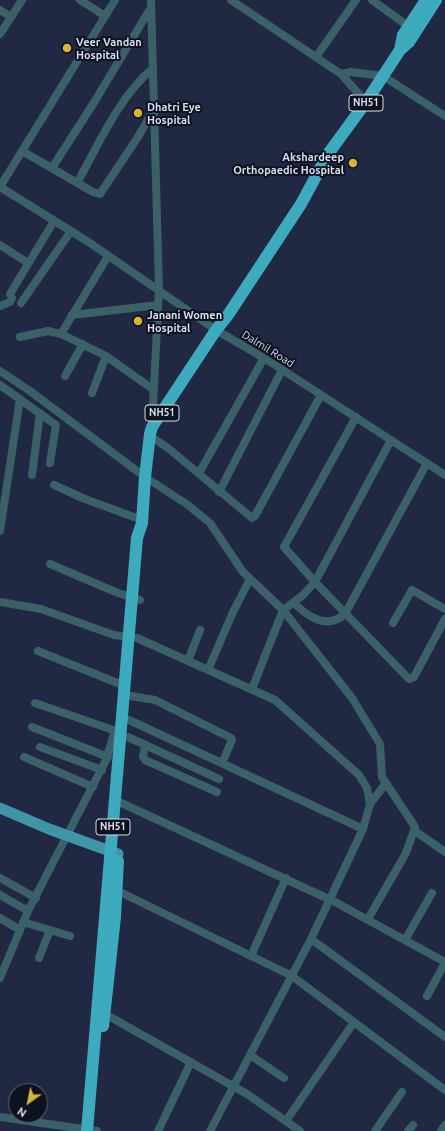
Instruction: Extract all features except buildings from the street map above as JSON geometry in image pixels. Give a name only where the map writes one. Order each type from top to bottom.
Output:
[{"type":"highway","name":"NH51","points":[[415,22],[426,0]]},
{"type":"highway","name":"NH51","points":[[123,734],[129,720],[136,599],[137,538],[142,522],[145,477],[151,432],[216,330],[224,318],[228,315],[244,285],[328,154],[366,102],[400,50],[403,36],[436,0]]},
{"type":"highway","name":"NH51","points":[[91,1130],[115,853],[123,734],[124,686],[133,637]]},
{"type":"highway","name":"NH51","points":[[91,1130],[105,1014],[116,890],[115,853]]},
{"type":"main road","points":[[0,801],[47,822],[64,834]]},
{"type":"main road","points":[[0,808],[49,829],[115,853]]},
{"type":"street","points":[[0,34],[22,0]]},
{"type":"street","points":[[80,0],[105,16]]},
{"type":"street","points":[[0,187],[115,0]]},
{"type":"street","points":[[231,0],[341,74],[366,102]]},
{"type":"street","points":[[316,57],[356,0]]},
{"type":"street","points":[[372,0],[415,22]]},
{"type":"street","points":[[151,4],[159,289],[151,432],[219,492],[250,517],[254,518],[321,395]]},
{"type":"street","points":[[52,168],[95,101],[151,4]]},
{"type":"street","points":[[0,10],[11,17]]},
{"type":"street","points":[[77,183],[125,98],[135,85],[153,68]]},
{"type":"street","points":[[341,74],[351,72],[383,76],[445,116]]},
{"type":"street","points":[[22,151],[93,192],[100,194],[154,109]]},
{"type":"street","name":"Dalmil Road","points":[[0,187],[71,231],[159,289],[216,330],[264,358],[445,475]]},
{"type":"street","points":[[0,306],[10,302],[11,296],[28,263],[54,221]]},
{"type":"street","points":[[20,303],[71,231]]},
{"type":"street","points":[[0,245],[28,263]]},
{"type":"street","points":[[61,334],[108,256]]},
{"type":"street","points":[[72,315],[158,305]]},
{"type":"street","points":[[20,337],[48,331],[61,334],[106,356],[154,390]]},
{"type":"street","points":[[65,376],[83,344]]},
{"type":"street","points":[[92,393],[106,356]]},
{"type":"street","points":[[199,473],[264,358]]},
{"type":"street","points":[[219,492],[282,370]]},
{"type":"street","points":[[0,371],[30,391],[145,477],[188,504],[210,523],[243,572],[283,610],[352,698],[377,738],[381,750],[381,770],[386,783],[414,822],[415,831],[406,853],[368,919]]},
{"type":"street","points":[[0,385],[54,423],[56,427],[50,463]]},
{"type":"street","points":[[0,531],[20,399]]},
{"type":"street","points":[[32,475],[40,413]]},
{"type":"street","points":[[356,417],[284,547],[345,614],[409,679],[414,677],[445,619]]},
{"type":"street","points":[[252,689],[283,610],[294,603],[315,582],[392,440]]},
{"type":"street","points":[[294,603],[304,613],[322,622],[336,619],[345,614],[427,464]]},
{"type":"street","points":[[54,485],[142,522]]},
{"type":"street","points":[[50,564],[136,599]]},
{"type":"street","points":[[208,670],[233,612],[250,579]]},
{"type":"street","points":[[393,623],[412,590],[445,609]]},
{"type":"street","points":[[0,602],[41,609],[114,635],[133,637],[188,660],[275,700],[359,775],[367,788],[370,804]]},
{"type":"street","points":[[188,660],[200,630]]},
{"type":"street","points":[[38,651],[124,686]]},
{"type":"street","points":[[131,696],[155,700],[231,738],[232,740],[222,763]]},
{"type":"street","points":[[35,703],[123,734],[219,779]]},
{"type":"street","points":[[129,720],[363,829]]},
{"type":"street","points":[[32,727],[108,757]]},
{"type":"street","points":[[0,978],[23,922],[36,898],[64,834],[93,787],[108,757],[123,734]]},
{"type":"street","points":[[145,744],[143,757],[145,760],[217,792]]},
{"type":"street","points":[[40,747],[102,770]]},
{"type":"street","points":[[24,757],[93,787]]},
{"type":"street","points":[[212,1130],[233,1085],[311,939],[363,829],[370,804],[386,783]]},
{"type":"street","points":[[118,801],[330,899],[445,962],[426,996]]},
{"type":"street","points":[[415,831],[445,852]]},
{"type":"street","points":[[0,878],[36,898]]},
{"type":"street","points":[[251,956],[286,878]]},
{"type":"street","points":[[116,890],[292,976],[445,1090]]},
{"type":"street","points":[[405,940],[432,894]]},
{"type":"street","points":[[0,895],[28,912]]},
{"type":"street","points":[[0,918],[20,930]]},
{"type":"street","points":[[23,922],[70,936]]},
{"type":"street","points":[[39,958],[50,930]]},
{"type":"street","points":[[311,939],[445,1037]]},
{"type":"street","points":[[105,1014],[233,1085],[300,1131]]},
{"type":"street","points":[[286,1121],[354,1022]]},
{"type":"street","points":[[250,1055],[284,1078]]},
{"type":"street","points":[[158,1131],[191,1062]]},
{"type":"street","points":[[374,1131],[402,1092]]},
{"type":"street","points":[[0,1118],[48,1128],[91,1130]]},
{"type":"street","points":[[441,1131],[445,1125]]},
{"type":"place","name":"Veer Vandan Hospital","points":[[67,48]]},
{"type":"place","name":"Dhatri Eye Hospital","points":[[138,113]]},
{"type":"place","name":"Akshardeep Orthopaedic Hospital","points":[[353,163]]},
{"type":"place","name":"Janani Women Hospital","points":[[138,321]]}]
